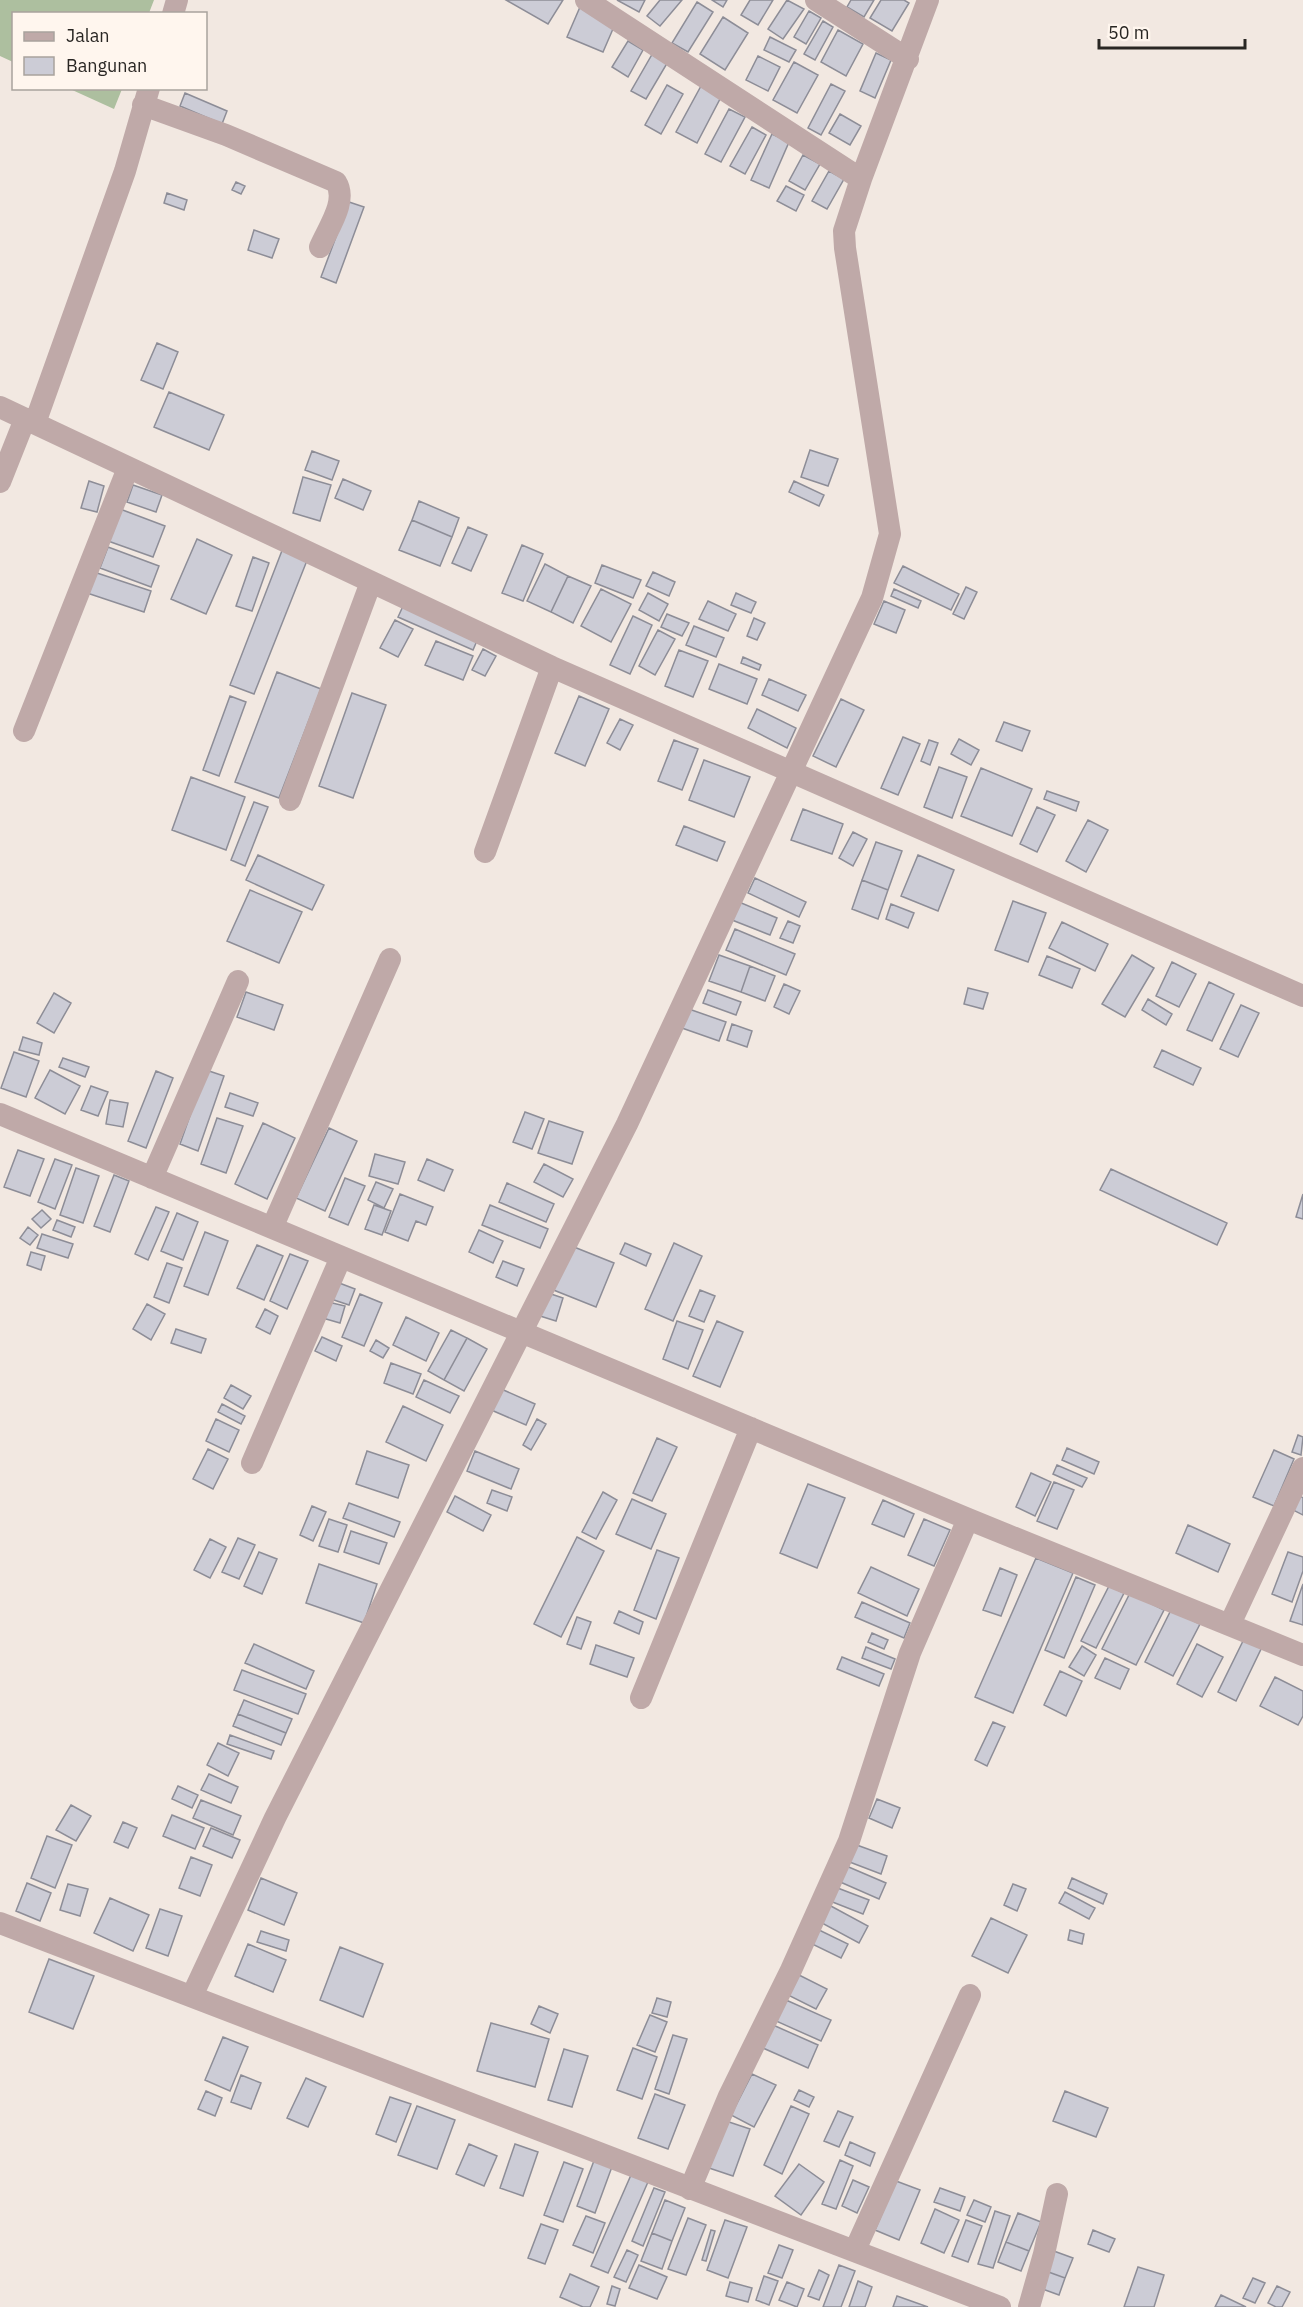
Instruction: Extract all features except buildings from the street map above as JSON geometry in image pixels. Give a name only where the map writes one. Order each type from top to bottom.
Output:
[{"type":"street","points":[[586,0],[861,179]]},
{"type":"street","points":[[816,0],[908,59]]},
{"type":"street","points":[[192,1996],[274,1818],[627,1124],[872,598],[890,534],[844,231],[928,0]]},
{"type":"street","points":[[0,482],[30,421],[125,171],[146,97],[226,135],[336,182],[341,199],[320,247]]},
{"type":"street","points":[[0,407],[552,666],[1303,996]]},
{"type":"street","points":[[24,731],[128,468]]},
{"type":"street","points":[[290,800],[371,582]]},
{"type":"street","points":[[485,852],[552,666]]},
{"type":"street","points":[[272,1228],[390,959]]},
{"type":"street","points":[[152,1178],[238,981]]},
{"type":"street","points":[[0,1114],[968,1519],[1303,1654]]},
{"type":"street","points":[[252,1462],[341,1257]]},
{"type":"street","points":[[641,1698],[751,1428]]},
{"type":"street","points":[[1230,1624],[1303,1468]]},
{"type":"street","points":[[690,2189],[729,2096],[791,1970],[849,1841],[910,1653],[968,1519]]},
{"type":"street","points":[[0,1923],[1000,2307]]},
{"type":"street","points":[[855,2250],[970,1995]]},
{"type":"street","points":[[1029,2307],[1044,2254],[1057,2194]]},
{"type":"green space","points":[[0,0],[154,0],[149,12],[12,12],[12,62],[0,56]]},
{"type":"green space","points":[[72,90],[122,90],[114,109]]}]
